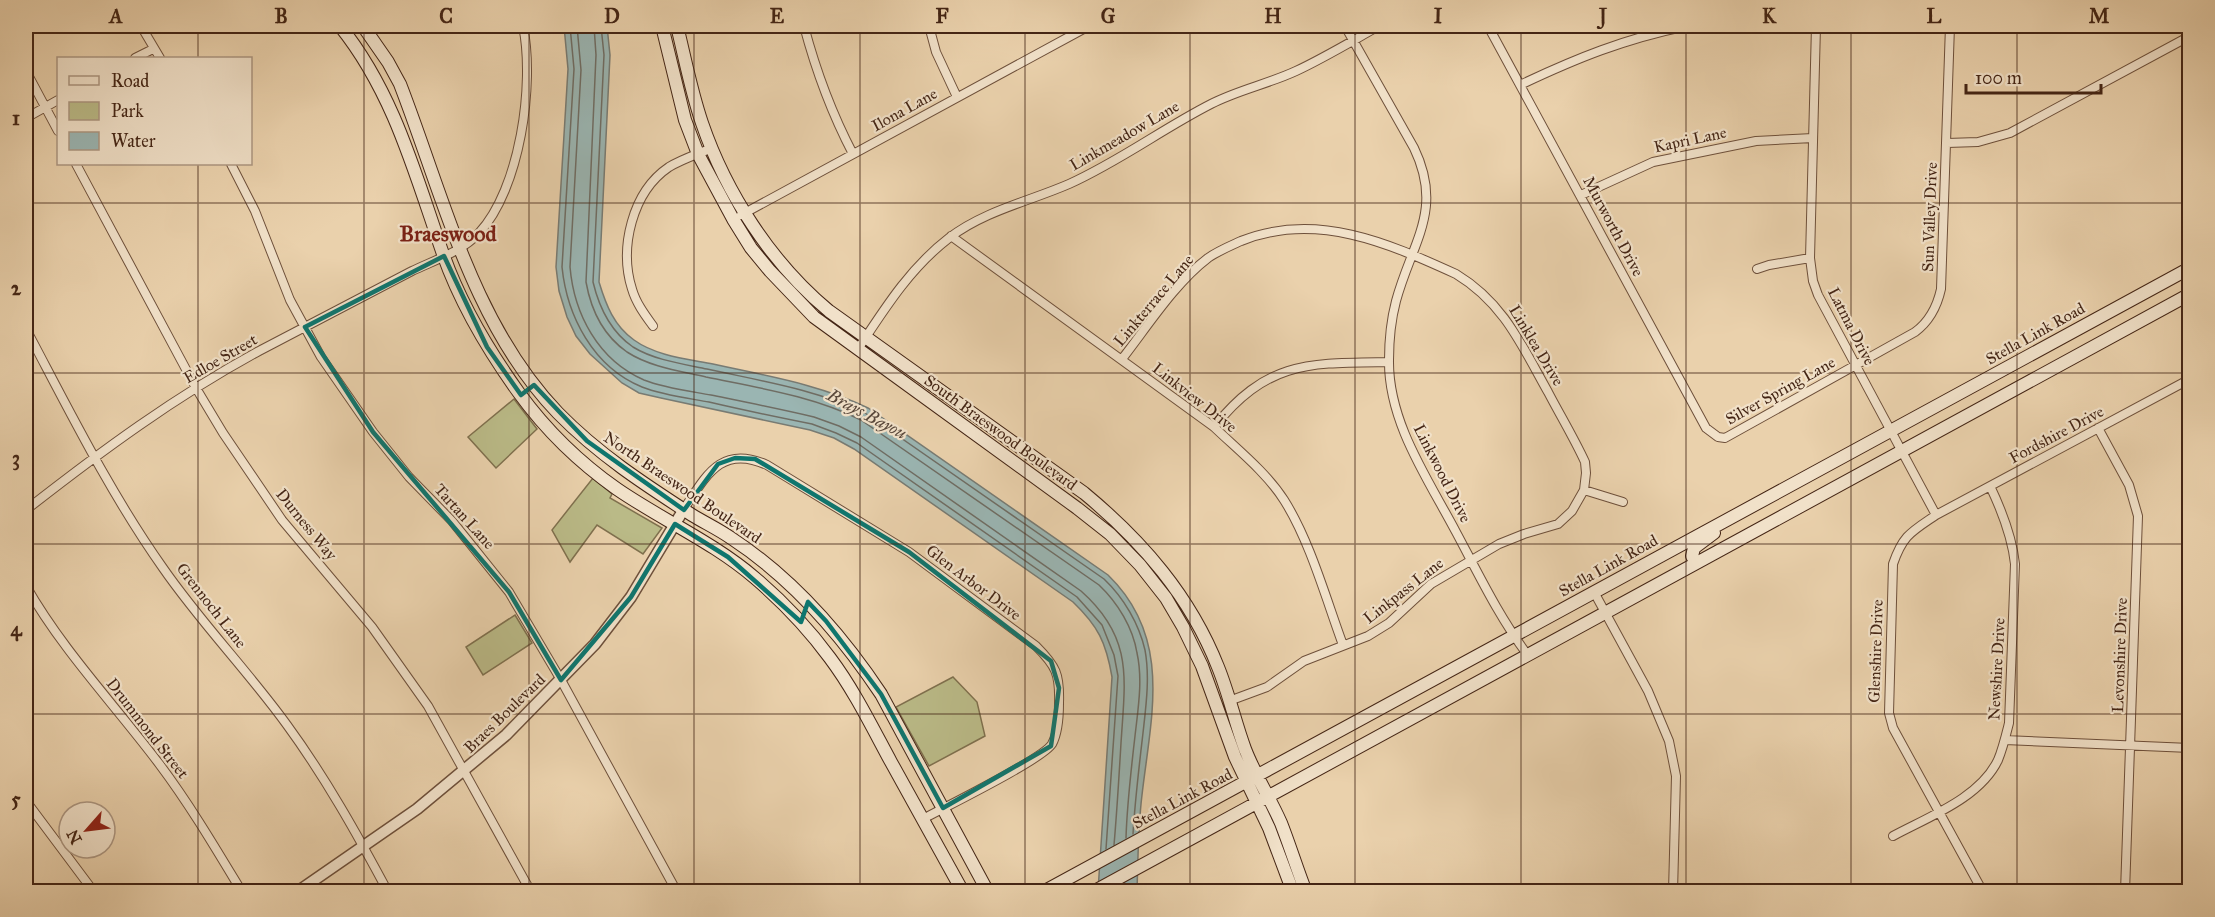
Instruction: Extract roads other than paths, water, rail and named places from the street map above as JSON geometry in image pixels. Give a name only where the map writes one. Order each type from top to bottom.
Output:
[{"type":"main road","name":"North Braeswood Boulevard","points":[[340,26],[362,54],[382,88],[404,140],[444,256],[466,308],[487,347],[520,395],[561,442],[589,467],[617,489],[728,557],[801,622],[831,659],[852,691],[963,891]]},
{"type":"main road","name":"North Braeswood Boulevard","points":[[363,26],[400,84],[460,249],[480,297],[498,331],[534,385],[557,412],[617,466],[732,538],[794,588],[838,635],[863,667],[901,729],[988,891]]},
{"type":"main road","name":"South Braeswood Boulevard","points":[[662,26],[685,120],[698,154],[733,219],[752,248],[789,292],[814,317],[1110,534],[1140,565],[1166,598],[1202,666],[1232,750],[1261,799],[1269,828],[1294,878],[1306,891]]},
{"type":"main road","name":"South Braeswood Boulevard","points":[[677,26],[696,102],[712,148],[745,213],[781,261],[815,300],[1084,493],[1116,519],[1158,565],[1190,610],[1219,669],[1241,738],[1251,779]]},
{"type":"main road","name":"Stella Link Road","points":[[1043,891],[2190,268]]},
{"type":"main road","points":[[1093,891],[2190,294]]},
{"type":"main road","points":[[2105,314],[2116,334]]},
{"type":"main road","points":[[2006,368],[2017,388]]},
{"type":"main road","points":[[520,395],[534,385]]},
{"type":"main road","points":[[1696,562],[1692,556],[1694,548],[1736,515]]},
{"type":"main road","points":[[801,622],[808,602]]},
{"type":"main road","points":[[1432,680],[1444,700]]},
{"type":"main road","name":"South Braeswood Boulevard","points":[[1293,891],[1294,878]]},
{"type":"street","points":[[141,26],[159,57]]},
{"type":"street","points":[[444,256],[460,249],[478,235],[498,207],[516,155],[527,90],[528,67],[523,26]]},
{"type":"street","points":[[804,26],[818,76],[836,122],[853,154]]},
{"type":"street","points":[[929,26],[936,52],[957,97]]},
{"type":"street","name":"Ilona Lane","points":[[733,219],[1089,26]]},
{"type":"street","name":"Linkwood Drive","points":[[1345,26],[1414,148],[1425,178],[1428,199],[1426,217],[1393,315],[1389,362],[1393,397],[1405,434],[1471,560],[1514,636],[1527,654]]},
{"type":"street","name":"Linkmeadow Lane","points":[[858,349],[894,293],[911,272],[951,236],[1069,184],[1113,162],[1168,127],[1217,101],[1296,71],[1380,26]]},
{"type":"street","name":"Murworth Drive","points":[[1488,26],[1706,428],[1718,437]]},
{"type":"street","points":[[1520,86],[1574,60],[1615,44],[1687,26]]},
{"type":"street","name":"Latma Drive","points":[[1816,26],[1810,258],[1813,281],[1818,295],[1936,515]]},
{"type":"street","name":"Sun Valley Drive","points":[[1856,366],[1924,326],[1938,304],[1941,289],[1950,26]]},
{"type":"street","points":[[1947,143],[1978,142],[2010,132],[2190,36]]},
{"type":"street","points":[[137,57],[153,49]]},
{"type":"street","points":[[26,71],[57,129]]},
{"type":"street","points":[[26,118],[57,101]]},
{"type":"street","name":"Kapri Lane","points":[[1581,195],[1653,162],[1756,141],[1813,138]]},
{"type":"street","points":[[653,326],[638,302],[629,276],[627,259],[632,223],[644,193],[652,183],[670,167],[712,148]]},
{"type":"street","name":"Durness Way","points":[[77,165],[196,388],[228,441],[282,520],[372,627],[422,697],[531,891]]},
{"type":"street","name":"Tartan Lane","points":[[232,165],[255,211],[280,277],[305,327],[343,391],[409,477],[452,521],[509,592],[561,680],[677,891]]},
{"type":"street","name":"Linkterrace Lane","points":[[1122,359],[1190,274],[1208,258],[1246,239],[1272,232],[1309,228],[1354,234],[1412,256]]},
{"type":"street","name":"Linkview Drive","points":[[951,236],[1214,427],[1250,460],[1283,499],[1303,538],[1344,645]]},
{"type":"street","name":"Edloe Street","points":[[26,510],[94,456],[196,388],[305,327],[444,256]]},
{"type":"street","name":"Linklea Drive","points":[[1412,256],[1445,269],[1471,283],[1496,305],[1507,320],[1581,452],[1586,473],[1584,490]]},
{"type":"street","points":[[1757,269],[1810,258]]},
{"type":"street","name":"Grennoch Lane","points":[[26,329],[117,497],[165,571],[286,723],[313,762],[388,891]]},
{"type":"street","points":[[1214,427],[1227,411],[1254,388],[1282,372],[1318,364],[1389,362]]},
{"type":"street","name":"Silver Spring Lane","points":[[1718,437],[1732,436],[1856,366]]},
{"type":"street","name":"Fordshire Drive","points":[[1936,515],[2190,379]]},
{"type":"street","name":"Levonshire Drive","points":[[2098,428],[2128,485],[2138,516],[2125,891]]},
{"type":"street","name":"Glen Arbor Drive","points":[[684,509],[700,483],[718,464],[735,458],[755,459],[909,552],[1036,646],[1051,661],[1058,676],[1059,688],[1056,729],[1051,746],[1024,764],[923,819]]},
{"type":"street","name":"Newshire Drive","points":[[1893,836],[1963,797],[1983,781],[1998,761],[2005,741],[2009,723],[2013,547],[1990,486]]},
{"type":"street","points":[[1584,490],[1623,502]]},
{"type":"street","name":"Linkpass Lane","points":[[1229,701],[1267,687],[1304,661],[1368,636],[1389,623],[1431,584],[1511,538],[1558,524],[1572,511],[1584,490]]},
{"type":"street","name":"Braes Boulevard","points":[[297,891],[417,809],[506,735],[595,644],[631,597],[684,509]]},
{"type":"street","name":"Glenshire Drive","points":[[1936,515],[1908,534],[1899,545],[1893,564],[1889,714],[1893,728],[1983,891]]},
{"type":"street","name":"Drummond Street","points":[[26,586],[60,639],[160,765],[242,891]]},
{"type":"street","points":[[1594,592],[1648,691],[1669,741],[1676,777],[1673,891]]},
{"type":"street","points":[[2005,741],[2190,748]]},
{"type":"street","points":[[26,801],[94,891]]},
{"type":"water","name":"Brays Bayou","points":[[564,26],[607,26],[610,55],[599,282],[612,314],[621,328],[634,340],[652,350],[792,382],[831,393],[868,408],[1108,575],[1128,599],[1142,625],[1150,651],[1153,679],[1150,736],[1140,819],[1137,891],[1098,891],[1112,677],[1100,635],[1073,602],[854,449],[834,438],[810,430],[639,393],[622,383],[590,354],[576,336],[559,291],[556,267],[568,69]]},
{"type":"district","name":"Braeswood","points":[[448,233]]}]
